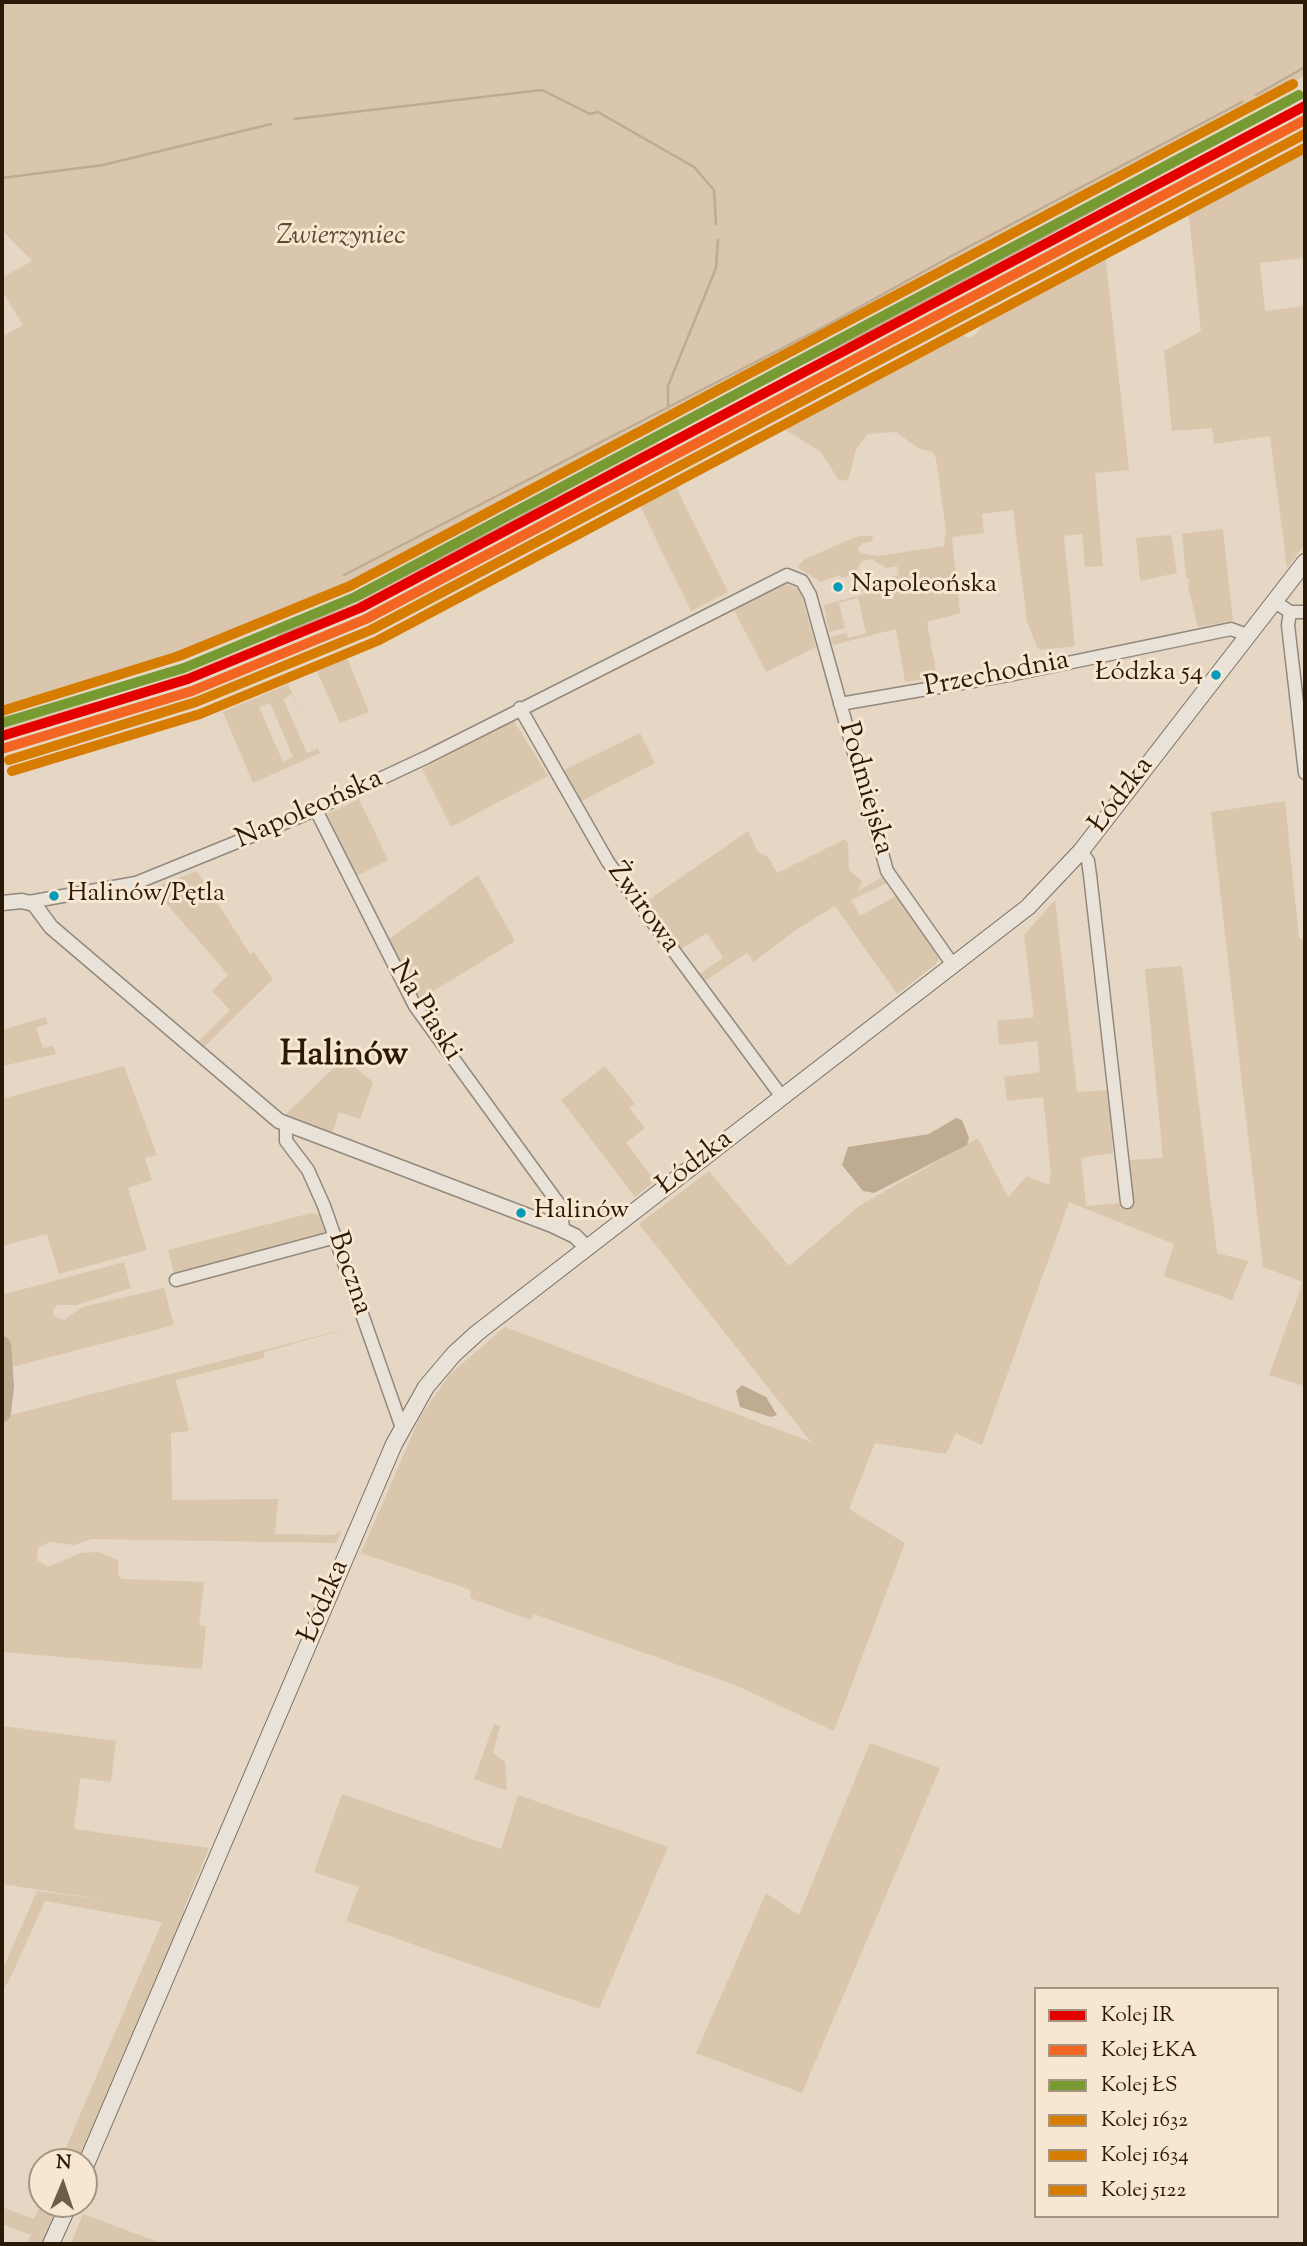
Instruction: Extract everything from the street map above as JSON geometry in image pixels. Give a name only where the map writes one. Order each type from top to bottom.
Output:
[{"type":"main road","name":"Łódzka","points":[[93,2148],[402,1428],[426,1387],[454,1354],[1028,907],[1081,851],[1305,562]]},
{"type":"main road","points":[[51,2244],[63,2218]]},
{"type":"street","name":"Napoleońska","points":[[35,907],[54,897],[113,888],[161,876],[316,810],[776,578],[787,575],[797,577],[810,595]]},
{"type":"street","name":"Podmiejska","points":[[810,595],[887,871],[953,965]]},
{"type":"street","points":[[1274,601],[1290,612],[1305,612]]},
{"type":"street","points":[[1290,612],[1287,625],[1305,774]]},
{"type":"street","name":"Przechodnia","points":[[840,704],[1014,674],[1231,629],[1247,635]]},
{"type":"street","name":"Żwirowa","points":[[520,708],[608,862],[782,1097]]},
{"type":"street","name":"Na Piaski","points":[[316,810],[415,1006],[556,1200],[557,1228]]},
{"type":"street","points":[[1081,851],[1088,861],[1090,874],[1127,1202]]},
{"type":"street","points":[[2,903],[35,907],[60,935],[239,1089],[286,1125],[557,1228],[587,1248]]},
{"type":"street","name":"Boczna","points":[[286,1125],[286,1141],[308,1170],[336,1237],[402,1428]]},
{"type":"street","points":[[176,1280],[336,1237]]},
{"type":"green space","name":"Zwierzyniec","points":[[2,2],[1305,2],[1305,75],[1238,118],[391,571],[338,595],[329,592],[171,662],[123,678],[25,698],[28,707],[2,712],[2,337],[23,325],[2,291],[2,278],[32,261],[2,230]]},
{"type":"green space","points":[[1305,145],[1305,258],[1260,263],[1265,311],[1305,306],[1305,544],[1287,568],[1270,436],[1214,444],[1212,428],[1172,431],[1164,351],[1201,331],[1188,208]]},
{"type":"green space","points":[[1105,253],[1129,470],[1095,473],[1103,566],[1085,567],[1082,534],[1064,536],[1075,646],[1040,650],[1037,647],[1027,621],[1013,510],[982,514],[984,533],[952,537],[960,613],[927,622],[937,677],[905,682],[896,629],[833,645],[830,637],[846,633],[848,638],[866,633],[858,598],[839,603],[845,628],[829,632],[824,605],[872,592],[871,589],[856,593],[855,587],[899,575],[897,566],[887,568],[871,559],[862,561],[855,574],[841,578],[840,575],[821,582],[797,567],[805,559],[858,536],[873,536],[872,541],[862,543],[858,549],[861,553],[878,556],[944,546],[946,530],[936,459],[933,452],[918,448],[896,432],[868,434],[856,449],[849,478],[845,481],[838,479],[821,452],[781,427],[955,333],[969,338],[975,335],[991,314]]},
{"type":"green space","points":[[656,437],[659,447],[473,546],[318,623],[143,691],[2,731],[2,716],[98,702],[186,673],[325,616],[513,521]]},
{"type":"green space","points":[[674,483],[728,592],[691,611],[638,502]]},
{"type":"green space","points":[[1223,529],[1233,621],[1198,627],[1188,587],[1189,578],[1186,577],[1182,534]]},
{"type":"green space","points":[[1171,535],[1177,573],[1140,581],[1136,538]]},
{"type":"green space","points":[[782,582],[800,590],[816,647],[766,672],[733,608]]},
{"type":"green space","points":[[347,658],[369,712],[340,723],[317,671]]},
{"type":"green space","points":[[288,684],[309,730],[292,694],[283,699],[307,753],[318,748],[320,753],[253,783],[223,712]],"holes":[[[270,703],[293,757],[283,762],[259,707]]]},
{"type":"green space","points":[[514,721],[548,776],[451,827],[422,769]]},
{"type":"green space","points":[[640,733],[655,763],[580,802],[562,771]]},
{"type":"green space","points":[[359,799],[388,860],[357,876],[327,814]]},
{"type":"green space","points":[[1285,801],[1299,938],[1305,941],[1305,1386],[1269,1375],[1303,1282],[1263,1267],[1211,812]]},
{"type":"green space","points":[[748,831],[758,852],[768,857],[777,873],[845,839],[848,844],[849,870],[862,881],[858,891],[882,877],[887,883],[851,900],[860,916],[896,896],[936,951],[939,958],[935,965],[897,994],[835,906],[794,931],[754,962],[747,953],[705,981],[700,974],[723,958],[707,933],[681,949],[644,903]]},
{"type":"green space","points":[[197,871],[250,954],[254,952],[273,979],[203,1048],[194,1040],[200,1040],[230,1010],[212,991],[228,975],[153,888]]},
{"type":"green space","points":[[478,875],[515,941],[419,1000],[389,939]]},
{"type":"green space","points":[[1055,900],[1077,1092],[1108,1090],[1113,1153],[1081,1158],[1086,1206],[1133,1202],[1130,1160],[1163,1158],[1145,969],[1182,966],[1217,1253],[1248,1261],[1232,1300],[1164,1276],[1174,1244],[1069,1202],[982,1445],[956,1433],[946,1454],[875,1443],[849,1509],[905,1543],[834,1731],[735,1685],[534,1614],[531,1620],[470,1598],[471,1590],[361,1553],[420,1417],[450,1374],[505,1327],[811,1442],[639,1224],[709,1171],[789,1266],[859,1206],[978,1138],[1008,1197],[1027,1176],[1049,1185],[1051,1173],[1043,1097],[1007,1101],[1004,1077],[1040,1072],[1037,1041],[999,1045],[997,1021],[1034,1017],[1024,935]]},
{"type":"green space","points":[[46,1017],[48,1024],[36,1028],[43,1048],[53,1046],[56,1054],[2,1066],[2,1030]]},
{"type":"green space","points":[[344,1058],[373,1082],[360,1119],[339,1112],[332,1134],[283,1117]]},
{"type":"green space","points":[[124,1066],[157,1155],[145,1158],[152,1180],[128,1188],[147,1250],[59,1274],[47,1234],[2,1246],[2,1099]]},
{"type":"green space","points":[[605,1066],[635,1104],[629,1108],[645,1128],[626,1143],[655,1181],[635,1197],[561,1100]]},
{"type":"green space","points":[[311,1213],[324,1216],[328,1228],[320,1237],[175,1277],[168,1250]]},
{"type":"green space","points":[[124,1262],[131,1288],[76,1305],[57,1305],[53,1310],[54,1316],[64,1320],[82,1307],[164,1288],[174,1325],[8,1368],[7,1416],[361,1325],[264,1352],[264,1358],[176,1380],[189,1431],[171,1433],[172,1500],[278,1499],[275,1534],[333,1535],[342,1530],[336,1543],[92,1539],[74,1545],[49,1542],[38,1548],[37,1560],[48,1567],[81,1553],[98,1552],[118,1560],[118,1575],[122,1579],[204,1582],[199,1625],[206,1626],[202,1669],[2,1652],[2,1295]]},
{"type":"green space","points":[[494,1724],[500,1726],[493,1753],[505,1762],[507,1791],[474,1779]]},
{"type":"green space","points":[[2,1726],[116,1741],[111,1782],[80,1778],[74,1829],[209,1848],[183,1911],[189,1912],[87,2148],[66,2148],[162,1922],[45,1901],[9,1981],[2,1990],[2,1971],[37,1891],[111,1901],[2,1884]]},
{"type":"green space","points":[[870,1743],[940,1768],[802,2093],[696,2053],[766,1893],[799,1915]]},
{"type":"green space","points":[[342,1794],[501,1849],[518,1795],[668,1847],[599,2009],[346,1921],[359,1887],[314,1872]]},
{"type":"green space","points":[[2,2207],[28,2218],[57,2218],[45,2244],[27,2244],[31,2235],[2,2224]]},
{"type":"green space","points":[[81,2218],[94,2218],[165,2244],[71,2244]]},
{"type":"shaded area","points":[[956,1118],[962,1120],[969,1138],[967,1145],[874,1193],[863,1191],[842,1165],[848,1147],[929,1134]]},
{"type":"shaded area","points":[[742,1385],[766,1397],[777,1415],[771,1417],[740,1407],[736,1391]]},
{"type":"waterway","points":[[1256,95],[1305,67]]},
{"type":"waterway","points":[[294,119],[542,90],[590,114],[598,112],[694,167],[714,190],[716,224]]},
{"type":"waterway","points":[[278,636],[362,598],[518,518],[656,436],[871,330],[1305,96]]},
{"type":"waterway","points":[[344,575],[829,324],[1242,102]]},
{"type":"waterway","points":[[2,178],[103,165],[271,124]]},
{"type":"waterway","points":[[668,408],[668,386],[716,268],[718,240]]},
{"type":"waterway","points":[[2,1345],[5,1386],[2,1413]]},
{"type":"rail line","name":"1634","points":[[2,711],[179,656],[350,586],[1293,84]]},
{"type":"rail line","name":"ŁS","points":[[2,723],[184,668],[355,597],[1299,95]]},
{"type":"rail line","name":"IR","points":[[2,736],[188,679],[360,608],[1305,106]]},
{"type":"rail line","name":"ŁKA","points":[[5,748],[192,691],[366,619],[1305,120]]},
{"type":"rail line","name":"1632","points":[[9,760],[196,702],[371,630],[1305,134]]},
{"type":"rail line","name":"5122","points":[[12,771],[200,714],[377,641],[1305,148]]},
{"type":"place","name":"Napoleońska","points":[[838,587]]},
{"type":"place","name":"Łódzka 54","points":[[1216,675]]},
{"type":"place","name":"Halinów/Pętla","points":[[54,896]]},
{"type":"place","name":"Halinów","points":[[521,1213]]},
{"type":"district","name":"Halinów","points":[[344,1058]]}]
